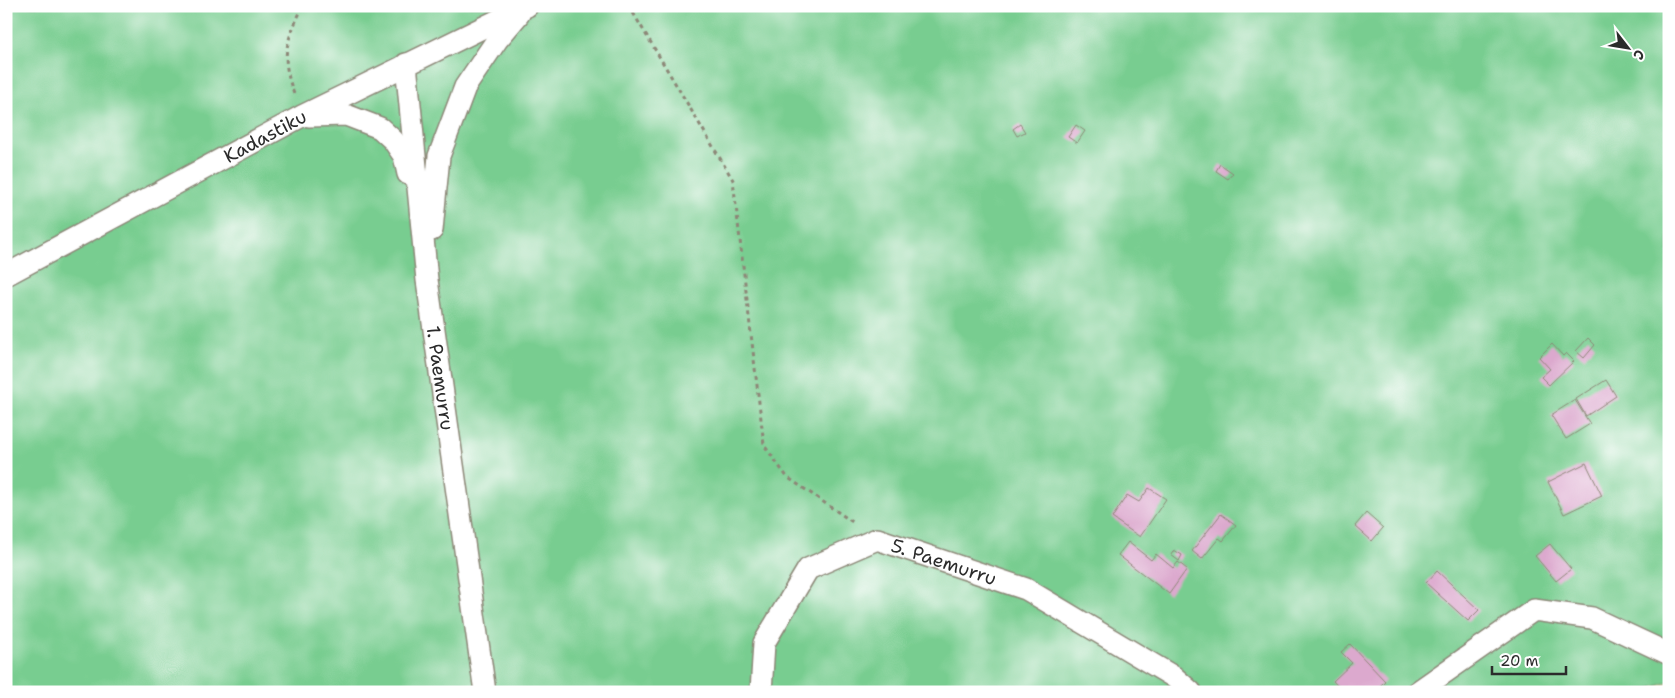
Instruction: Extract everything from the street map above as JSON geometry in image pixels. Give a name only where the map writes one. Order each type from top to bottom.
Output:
[{"type":"street","name":"Kadastiku","points":[[6,275],[302,116],[526,7]]},
{"type":"street","points":[[427,280],[439,156],[465,87],[497,40],[526,7]]},
{"type":"street","name":"1. Paemurru","points":[[406,64],[427,280],[485,692]]},
{"type":"street","points":[[302,116],[346,115],[380,128],[393,140],[404,156],[427,280]]},
{"type":"street","name":"5. Paemurru","points":[[761,692],[764,643],[808,569],[877,539],[1026,589],[1174,677],[1191,692]]},
{"type":"street","points":[[1417,692],[1534,610],[1592,618],[1669,654]]},
{"type":"path","points":[[302,116],[286,73],[286,41],[303,6]]},
{"type":"path","points":[[629,6],[733,180],[764,445],[787,477],[877,539]]},
{"type":"green space","points":[[6,6],[1669,6],[1669,682],[1640,692],[6,692]]},
{"type":"building","points":[[1020,124],[1025,132],[1017,136],[1013,129]]},
{"type":"building","points":[[1076,125],[1085,131],[1077,143],[1068,137]]},
{"type":"building","points":[[1220,164],[1233,173],[1228,179],[1216,171]]},
{"type":"building","points":[[1588,338],[1595,345],[1584,358],[1576,351]]},
{"type":"building","points":[[1552,344],[1563,356],[1566,353],[1574,361],[1549,385],[1541,377],[1550,369],[1539,357]]},
{"type":"building","points":[[1606,380],[1616,396],[1586,416],[1576,399]]},
{"type":"building","points":[[1575,400],[1590,424],[1566,439],[1551,415]]},
{"type":"building","points":[[1586,463],[1602,496],[1564,514],[1548,482]]},
{"type":"building","points":[[1149,488],[1166,499],[1140,537],[1112,518],[1127,495],[1139,502]]},
{"type":"building","points":[[1366,513],[1383,528],[1372,541],[1355,526]]},
{"type":"building","points":[[1221,514],[1236,525],[1223,541],[1219,538],[1202,559],[1192,551]]},
{"type":"building","points":[[1128,542],[1151,560],[1156,554],[1173,568],[1178,562],[1187,569],[1169,594],[1118,555]]},
{"type":"building","points":[[1550,544],[1571,569],[1556,581],[1535,556]]},
{"type":"building","points":[[1174,550],[1182,555],[1179,561],[1171,555]]},
{"type":"building","points":[[1437,571],[1479,610],[1468,621],[1426,583]]},
{"type":"building","points":[[1350,644],[1385,681],[1374,692],[1343,692],[1333,681],[1352,663],[1341,652]]}]
